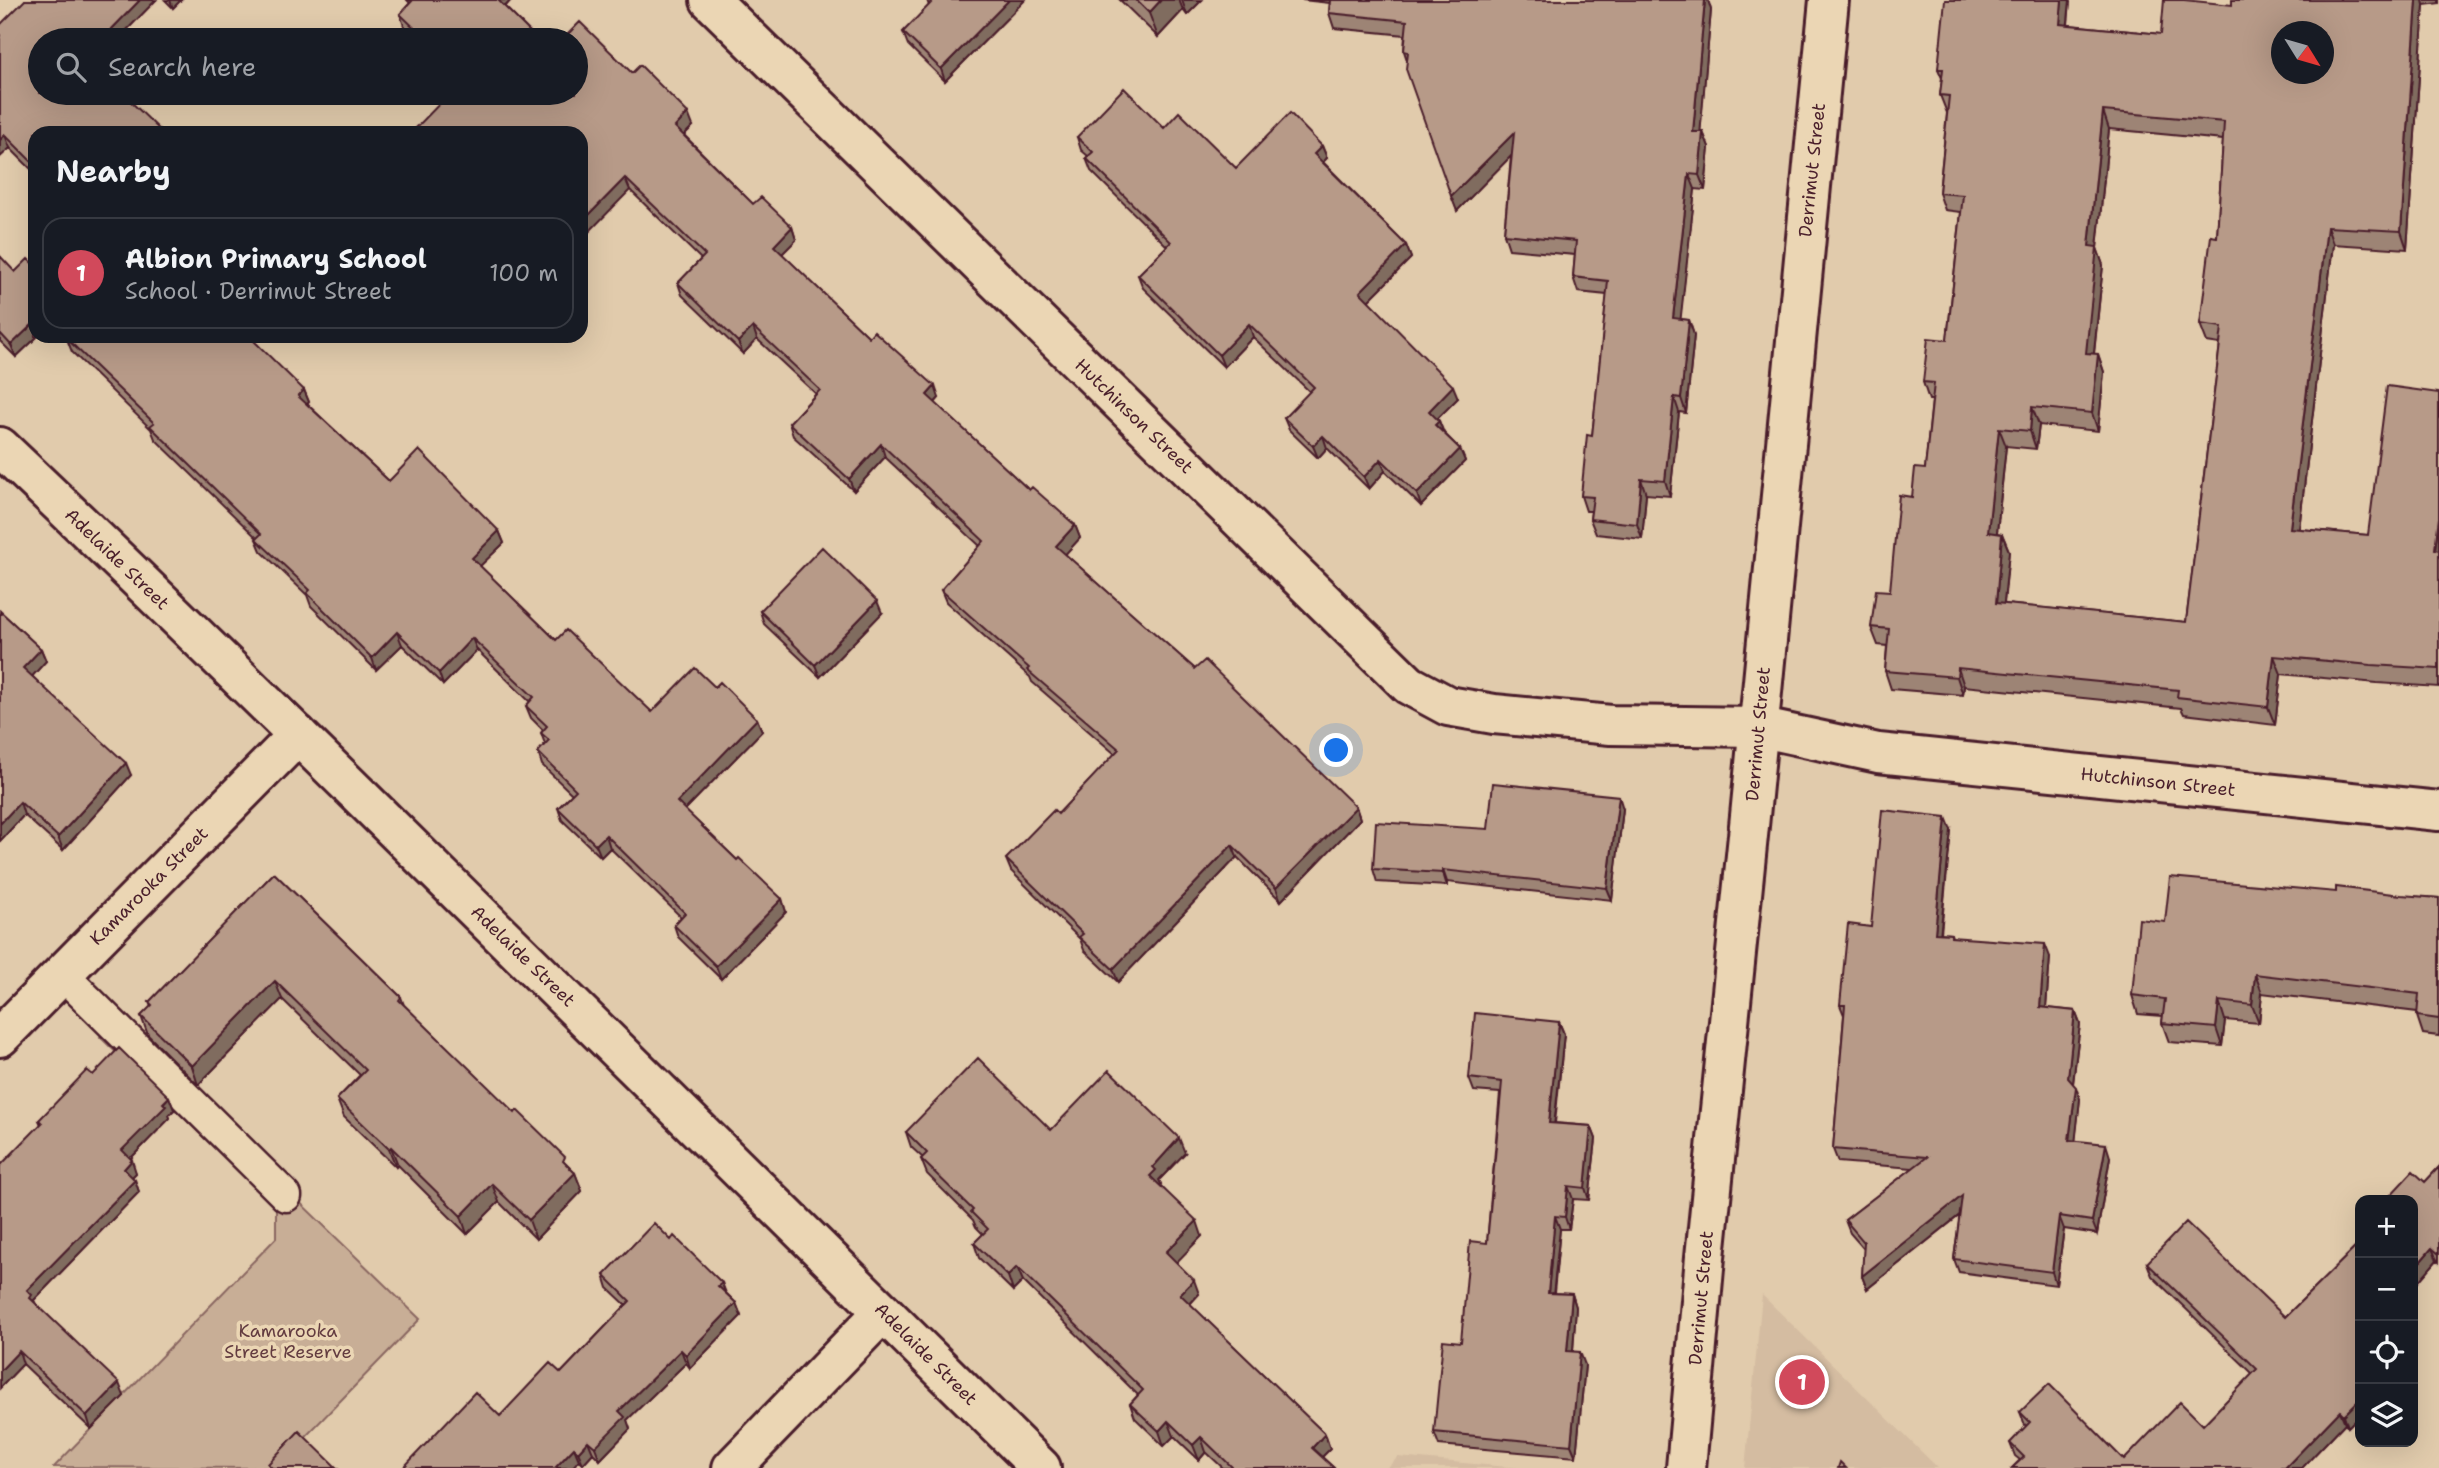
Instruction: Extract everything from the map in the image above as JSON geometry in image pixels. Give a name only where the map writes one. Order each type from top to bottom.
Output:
[{"type":"street","name":"Hutchinson Street","points":[[710,0],[1409,685],[1448,706],[1757,742],[2439,811]]},
{"type":"street","name":"Derrimut Street","points":[[1686,1468],[1704,1257],[1829,0]]},
{"type":"street","name":"Adelaide Street","points":[[0,447],[298,735],[1041,1468]]},
{"type":"street","name":"Kamarooka Street","points":[[0,1037],[298,735]]},
{"type":"street","points":[[732,1468],[883,1312]]},
{"type":"lane","points":[[62,974],[286,1196]]},
{"type":"shaded area","points":[[1762,1295],[1938,1468],[1745,1468]]},
{"type":"shaded area","points":[[1398,1457],[1518,1468],[1387,1468]]},
{"type":"green space","name":"Kamarooka Street Reserve","points":[[114,1022],[420,1319],[275,1468],[54,1467],[276,1238],[276,1207],[100,1037]]},
{"type":"building","points":[[25,0],[140,0],[113,28],[28,28],[28,105],[134,105],[156,126],[28,126],[28,158],[5,135],[0,140],[0,25]]},
{"type":"building","points":[[413,0],[498,0],[526,28],[415,28],[400,14]]},
{"type":"building","points":[[930,0],[1009,0],[941,69],[903,32],[932,2]]},
{"type":"building","points":[[1136,0],[1161,0],[1149,13]]},
{"type":"building","points":[[1330,0],[1705,0],[1693,132],[1703,132],[1699,175],[1689,174],[1673,318],[1689,320],[1681,398],[1674,397],[1665,481],[1641,479],[1637,524],[1590,519],[1593,497],[1581,496],[1587,435],[1592,436],[1608,281],[1573,277],[1576,241],[1504,234],[1514,133],[1451,196],[1406,69],[1408,52],[1404,51],[1407,21],[1329,13]]},
{"type":"building","points":[[1945,0],[2062,0],[2060,24],[2161,34],[2164,0],[2232,5],[2232,0],[2417,0],[2401,231],[2327,227],[2290,528],[2368,535],[2387,386],[2439,393],[2439,517],[2435,549],[2439,550],[2439,669],[2274,656],[2268,707],[2177,697],[2178,690],[1958,668],[1957,677],[1885,671],[1889,629],[1871,627],[1876,590],[1890,591],[1899,495],[1912,497],[1915,468],[1925,469],[1934,383],[1923,382],[1928,338],[1947,340],[1963,195],[1939,193],[1949,96],[1940,95],[1943,69],[1938,69]],"holes":[[[2103,111],[2224,122],[2217,237],[2211,236],[2200,324],[2222,327],[2186,622],[1996,603],[2002,534],[1988,532],[1999,428],[2030,431],[2032,407],[2092,413],[2098,354],[2086,353],[2097,247],[2089,246]]]},
{"type":"building","points":[[580,22],[586,28],[574,28]]},
{"type":"building","points":[[588,30],[632,73],[640,65],[688,113],[675,127],[753,204],[761,197],[792,227],[774,246],[869,337],[874,331],[935,386],[927,395],[1029,490],[1032,487],[1075,525],[1056,546],[1195,669],[1205,660],[1356,807],[1276,888],[1232,845],[1113,969],[1079,937],[1083,934],[1006,859],[1054,810],[1058,814],[1119,749],[1027,670],[1029,668],[941,590],[984,541],[881,444],[849,479],[789,423],[820,390],[753,327],[738,342],[678,283],[705,255],[625,178],[588,216],[588,126],[418,126],[438,105],[588,105]]},
{"type":"building","points":[[1124,88],[1164,128],[1179,112],[1236,168],[1290,113],[1322,146],[1314,154],[1406,245],[1360,292],[1453,386],[1429,411],[1439,421],[1435,425],[1460,449],[1417,494],[1381,459],[1364,477],[1323,436],[1313,446],[1284,418],[1314,387],[1249,324],[1219,355],[1138,275],[1171,242],[1086,158],[1093,152],[1077,137]]},
{"type":"building","points":[[0,256],[15,272],[28,259],[28,329],[11,345],[0,333]]},
{"type":"building","points":[[71,343],[256,343],[304,390],[298,396],[389,481],[419,450],[499,531],[472,558],[556,640],[566,630],[652,712],[695,668],[715,687],[720,682],[757,719],[677,802],[782,899],[716,966],[674,925],[685,913],[606,835],[596,845],[558,808],[576,790],[538,752],[549,740],[541,733],[547,726],[526,706],[534,697],[472,638],[439,673],[397,632],[372,658],[307,593],[310,590],[256,539],[261,534],[150,426],[154,423]]},
{"type":"building","points":[[822,547],[877,601],[815,665],[760,611]]},
{"type":"building","points":[[0,611],[41,649],[23,668],[126,763],[58,837],[20,802],[0,824]]},
{"type":"building","points":[[1493,783],[1619,796],[1607,888],[1443,870],[1443,873],[1373,869],[1376,822],[1488,829]]},
{"type":"building","points":[[1882,810],[1946,817],[1935,933],[1951,934],[1951,937],[2045,944],[2040,1007],[2075,1011],[2068,1078],[2076,1087],[2069,1140],[2106,1144],[2092,1221],[2059,1216],[2052,1272],[1954,1259],[1962,1196],[1862,1276],[1864,1242],[1845,1220],[1927,1157],[1833,1149],[1845,1005],[1840,1005],[1848,924],[1871,927]]},
{"type":"building","points":[[274,873],[401,997],[399,1000],[515,1113],[517,1110],[565,1157],[563,1161],[575,1173],[529,1220],[492,1184],[461,1216],[391,1147],[389,1149],[337,1099],[366,1070],[275,981],[192,1066],[141,1016],[152,1005],[149,1002]]},
{"type":"building","points":[[2170,877],[2336,892],[2336,887],[2439,898],[2439,1019],[2417,1016],[2419,994],[2255,974],[2252,1005],[2219,1001],[2216,1028],[2162,1023],[2165,999],[2132,995],[2139,919],[2165,922]]},
{"type":"building","points":[[1475,1013],[1559,1022],[1549,1123],[1591,1126],[1585,1188],[1568,1186],[1565,1217],[1555,1216],[1548,1293],[1572,1294],[1567,1351],[1580,1352],[1571,1445],[1434,1432],[1443,1340],[1461,1342],[1470,1241],[1487,1243],[1502,1082],[1469,1078]]},
{"type":"building","points":[[119,1048],[169,1097],[163,1103],[166,1106],[122,1150],[132,1160],[124,1169],[135,1180],[27,1290],[32,1295],[30,1298],[119,1383],[87,1416],[19,1351],[0,1371],[0,1166],[42,1123],[39,1120],[87,1070],[93,1075]]},
{"type":"building","points":[[978,1058],[1051,1130],[1109,1070],[1179,1138],[1153,1167],[1156,1170],[1150,1176],[1197,1221],[1166,1252],[1194,1280],[1180,1294],[1325,1434],[1312,1448],[1334,1468],[1233,1468],[1201,1437],[1193,1445],[1168,1421],[1159,1431],[1130,1404],[1143,1390],[1017,1267],[1008,1276],[974,1243],[988,1229],[971,1212],[973,1210],[921,1159],[927,1153],[906,1132]]},
{"type":"building","points":[[2439,1167],[2439,1254],[2432,1248],[2418,1264],[2418,1195],[2391,1195],[2413,1171],[2425,1182]]},
{"type":"building","points":[[2186,1222],[2285,1317],[2355,1248],[2355,1404],[2344,1415],[2340,1411],[2285,1468],[2012,1468],[2024,1457],[2010,1443],[2030,1422],[2020,1412],[2049,1384],[2124,1460],[2180,1402],[2203,1425],[2257,1369],[2147,1263]]},
{"type":"building","points":[[654,1223],[671,1240],[674,1236],[722,1283],[718,1286],[736,1303],[686,1355],[681,1350],[619,1411],[625,1417],[595,1447],[588,1441],[578,1452],[574,1448],[555,1468],[403,1468],[475,1392],[500,1416],[550,1363],[561,1373],[630,1301],[604,1275]]},
{"type":"building","points":[[299,1431],[337,1468],[272,1468],[268,1464]]},
{"type":"place","name":"Albion Primary School","points":[[1802,1382]]}]
